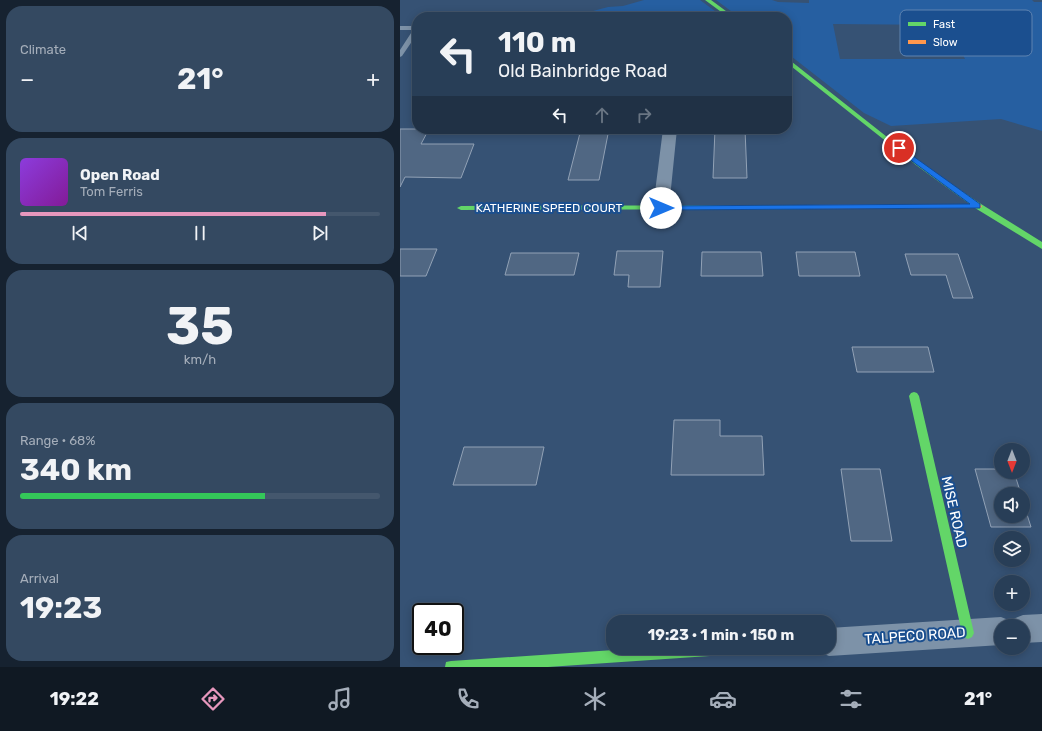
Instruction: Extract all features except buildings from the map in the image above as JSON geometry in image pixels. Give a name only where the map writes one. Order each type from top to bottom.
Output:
[{"type":"street","points":[[708,0],[724,12]]},
{"type":"street","points":[[792,64],[918,164],[978,206],[1042,246]]},
{"type":"street","points":[[661,208],[669,134]]},
{"type":"street","name":"KATHERINE SPEED COURT","points":[[461,208],[978,206]]},
{"type":"street","name":"MISE ROAD","points":[[914,396],[968,633]]},
{"type":"street","points":[[1030,629],[1042,628]]},
{"type":"street","name":"TALPECO ROAD","points":[[836,642],[994,631]]},
{"type":"street","points":[[451,667],[633,655]]},
{"type":"lane","points":[[400,28],[412,29]]},
{"type":"lane","points":[[400,55],[412,40]]},
{"type":"shaded area","points":[[644,0],[700,0],[716,12],[593,12],[608,7],[623,6]]},
{"type":"shaded area","points":[[716,0],[772,0],[778,2],[809,3],[809,0],[1032,0],[1034,2],[1042,2],[1042,131],[1001,119],[891,126],[864,113],[792,57],[792,12],[732,12]]},
{"type":"shaded area","points":[[445,134],[488,134],[487,135],[444,135]]},
{"type":"traffic: fast","points":[[708,0],[724,12]]},
{"type":"traffic: fast","points":[[792,64],[918,164],[978,206],[1042,246]]},
{"type":"traffic: fast","points":[[461,208],[808,207]]},
{"type":"traffic: fast","points":[[914,396],[968,633]]},
{"type":"traffic: fast","points":[[451,667],[633,655]]},
{"type":"traffic: slow","points":[[808,207],[978,206]]},
{"type":"route","points":[[661,208],[978,206],[918,164],[899,148]]}]
